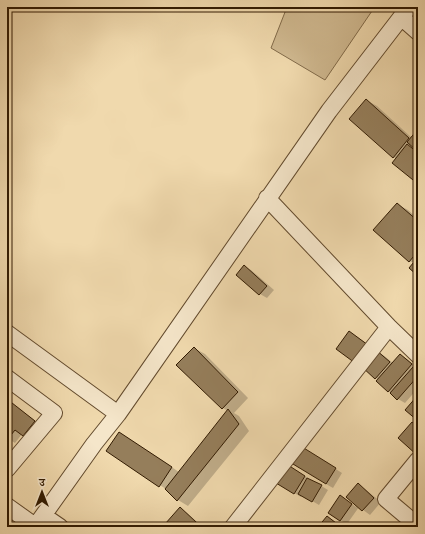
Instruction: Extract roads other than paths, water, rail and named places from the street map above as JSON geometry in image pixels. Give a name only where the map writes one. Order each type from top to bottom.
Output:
[{"type":"street","points":[[38,523],[94,444],[118,414],[329,111],[405,12],[418,32]]},
{"type":"street","points":[[267,198],[389,327],[418,355]]},
{"type":"street","points":[[233,527],[389,327]]},
{"type":"street","points":[[7,333],[118,414]]},
{"type":"street","points":[[7,378],[54,413],[7,469]]},
{"type":"street","points":[[418,460],[386,499],[418,526]]},
{"type":"street","points":[[7,506],[38,523],[60,527]]}]
